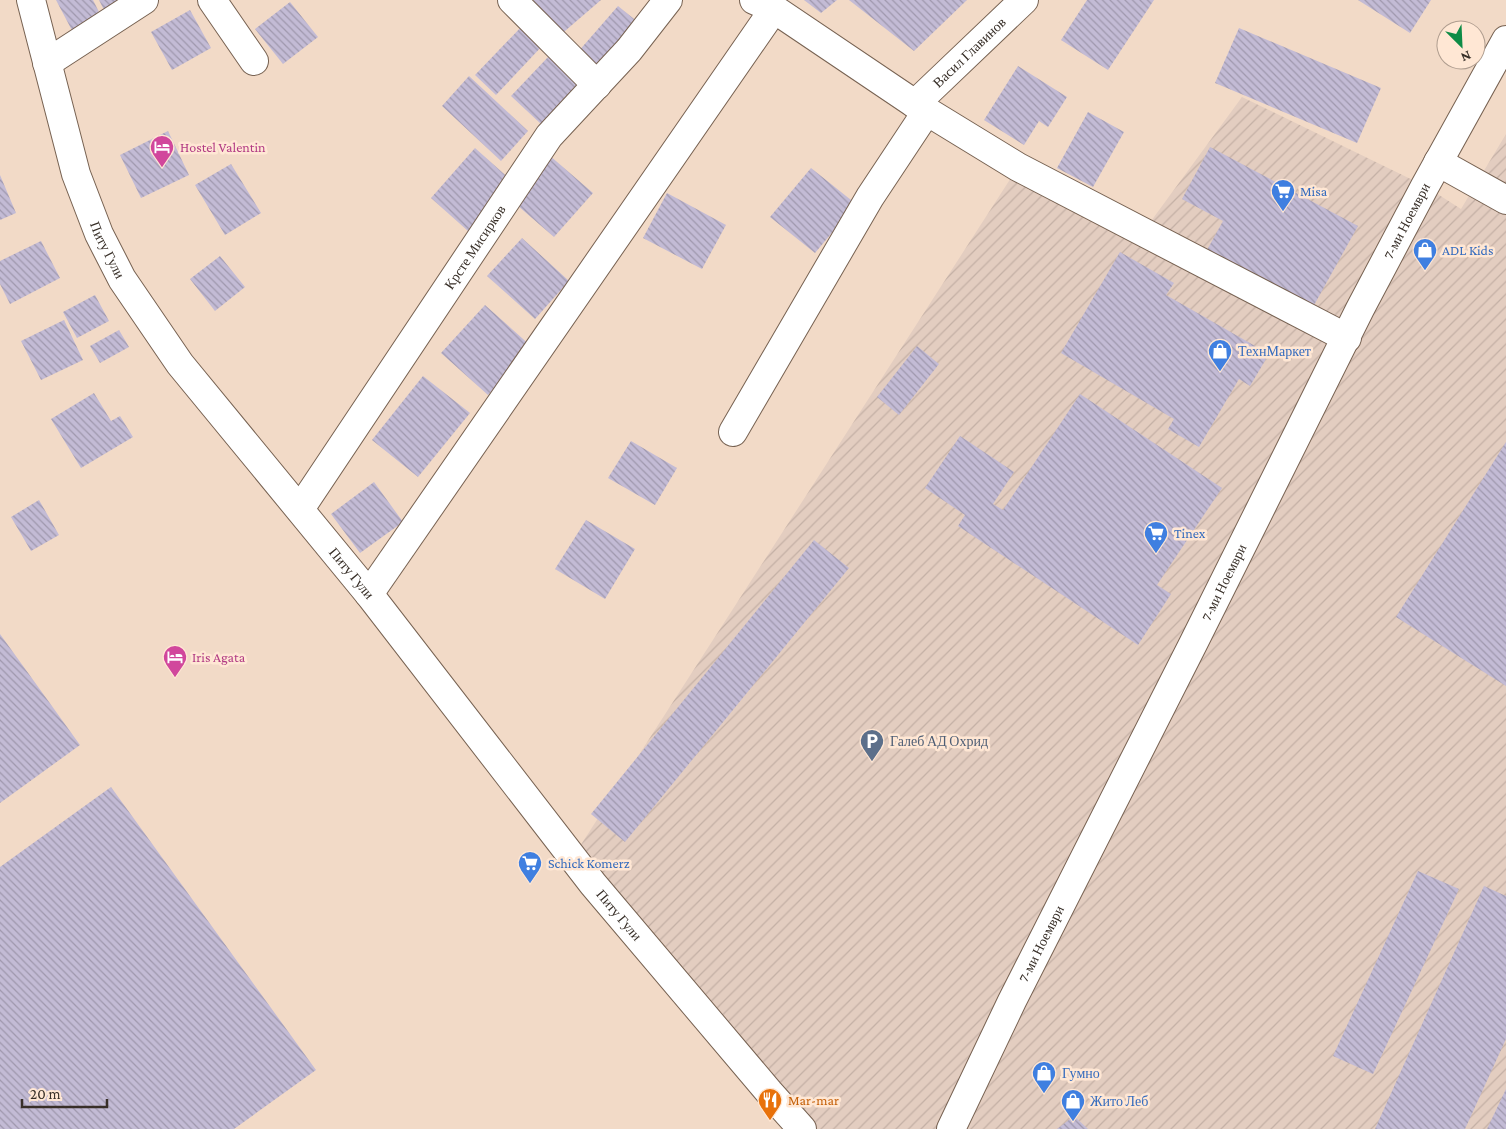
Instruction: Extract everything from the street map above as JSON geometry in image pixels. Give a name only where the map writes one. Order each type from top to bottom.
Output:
[{"type":"street","name":"Питу Гули","points":[[31,0],[76,174],[99,234],[122,279],[180,364],[369,594],[593,884],[802,1129]]},
{"type":"street","points":[[47,63],[144,0]]},
{"type":"street","points":[[212,0],[254,62]]},
{"type":"street","points":[[512,0],[597,85]]},
{"type":"street","name":"Крсте Мисирков","points":[[300,509],[549,136],[629,50],[668,0]]},
{"type":"street","name":"Васил Главинов","points":[[733,432],[921,107],[1024,0]]},
{"type":"street","points":[[369,594],[764,4],[921,107],[1018,167],[1347,338]]},
{"type":"street","name":"7-ми Ноември","points":[[954,1127],[1012,1001],[1330,368],[1347,338],[1360,308],[1506,40]]},
{"type":"street","points":[[1438,162],[1506,200]]},
{"type":"street","name":"Питу Гули","points":[[769,1092],[793,1129]]},
{"type":"shaded area","points":[[1242,97],[1425,186],[1461,209],[1506,134],[1506,1129],[802,1129],[573,857],[1018,167],[1143,232]]},
{"type":"building","points":[[56,0],[93,0],[105,24],[76,38]]},
{"type":"building","points":[[99,0],[140,0],[107,16]]},
{"type":"building","points":[[534,0],[601,0],[558,37],[530,4]]},
{"type":"building","points":[[804,0],[837,0],[821,13]]},
{"type":"building","points":[[849,0],[967,0],[914,51]]},
{"type":"building","points":[[1087,0],[1154,0],[1108,70],[1061,40]]},
{"type":"building","points":[[1358,0],[1431,0],[1410,33]]},
{"type":"building","points":[[290,2],[318,37],[283,64],[255,29]]},
{"type":"building","points":[[618,6],[639,23],[597,71],[577,53]]},
{"type":"building","points":[[190,10],[211,48],[172,70],[151,32]]},
{"type":"building","points":[[523,25],[544,44],[496,95],[475,75]]},
{"type":"building","points":[[1239,28],[1381,88],[1357,143],[1215,83]]},
{"type":"building","points":[[549,56],[579,84],[541,124],[511,96]]},
{"type":"building","points":[[1018,66],[1067,97],[1048,127],[1039,121],[1024,145],[984,120]]},
{"type":"building","points":[[469,76],[528,131],[501,161],[442,106]]},
{"type":"building","points":[[1088,112],[1124,132],[1093,187],[1057,168]]},
{"type":"building","points":[[168,131],[189,175],[141,198],[120,155]]},
{"type":"building","points":[[1210,147],[1358,226],[1313,307],[1207,250],[1223,221],[1182,199]]},
{"type":"building","points":[[475,148],[512,181],[468,231],[431,198]]},
{"type":"building","points":[[549,155],[593,193],[554,237],[510,199]]},
{"type":"building","points":[[231,164],[261,213],[225,235],[195,185]]},
{"type":"building","points":[[811,168],[856,204],[815,253],[770,217]]},
{"type":"building","points":[[0,175],[16,213],[0,220]]},
{"type":"building","points":[[667,193],[726,225],[702,269],[643,238]]},
{"type":"building","points":[[522,238],[569,281],[535,319],[487,276]]},
{"type":"building","points":[[41,241],[60,278],[10,304],[0,284],[0,261]]},
{"type":"building","points":[[1120,252],[1174,283],[1166,295],[1269,354],[1250,386],[1239,379],[1199,447],[1168,429],[1174,419],[1061,353]]},
{"type":"building","points":[[220,256],[245,287],[215,311],[190,279]]},
{"type":"building","points":[[95,295],[109,321],[77,338],[63,312]]},
{"type":"building","points":[[485,305],[532,347],[488,395],[441,353]]},
{"type":"building","points":[[64,320],[83,360],[41,380],[21,341]]},
{"type":"building","points":[[119,330],[129,347],[100,363],[90,346]]},
{"type":"building","points":[[917,346],[939,364],[899,415],[877,397]]},
{"type":"building","points":[[423,376],[470,413],[418,477],[372,440]]},
{"type":"building","points":[[94,393],[111,421],[120,416],[133,437],[81,468],[51,419]]},
{"type":"building","points":[[1080,394],[1222,488],[1157,585],[1171,594],[1138,645],[958,526],[965,515],[925,488],[960,436],[1014,472],[993,504],[1003,510]]},
{"type":"building","points":[[631,441],[677,468],[655,505],[608,478]]},
{"type":"building","points":[[1506,442],[1506,686],[1396,617]]},
{"type":"building","points":[[374,482],[403,522],[360,553],[331,514]]},
{"type":"building","points":[[39,500],[59,535],[31,551],[11,517]]},
{"type":"building","points":[[586,520],[635,549],[605,599],[555,569]]},
{"type":"building","points":[[814,540],[849,568],[625,842],[591,814]]},
{"type":"building","points":[[0,634],[80,745],[0,803]]},
{"type":"building","points":[[111,787],[316,1070],[234,1129],[0,1129],[0,867]]},
{"type":"building","points":[[1418,871],[1459,889],[1373,1074],[1333,1056]]},
{"type":"building","points":[[1484,886],[1506,896],[1506,1039],[1465,1129],[1375,1129]]},
{"type":"building","points":[[1506,1089],[1506,1129],[1487,1129]]},
{"type":"building","name":"Жито Леб","points":[[1074,1116],[1088,1129],[1057,1129]]},
{"type":"place","name":"Hostel Valentin","points":[[162,168]]},
{"type":"place","name":"Misa","points":[[1283,212]]},
{"type":"place","name":"ADL Kids","points":[[1425,271]]},
{"type":"place","name":"ТехнМаркет","points":[[1220,372]]},
{"type":"place","name":"Tinex","points":[[1156,554]]},
{"type":"place","name":"Iris Agata","points":[[175,678]]},
{"type":"place","name":"Галеб АД Охрид","points":[[872,762]]},
{"type":"place","name":"Schick Komerz","points":[[530,884]]},
{"type":"place","name":"Гумно","points":[[1044,1094]]},
{"type":"place","name":"Mar-mar","points":[[770,1121]]},
{"type":"place","name":"Жито Леб","points":[[1073,1122]]}]
